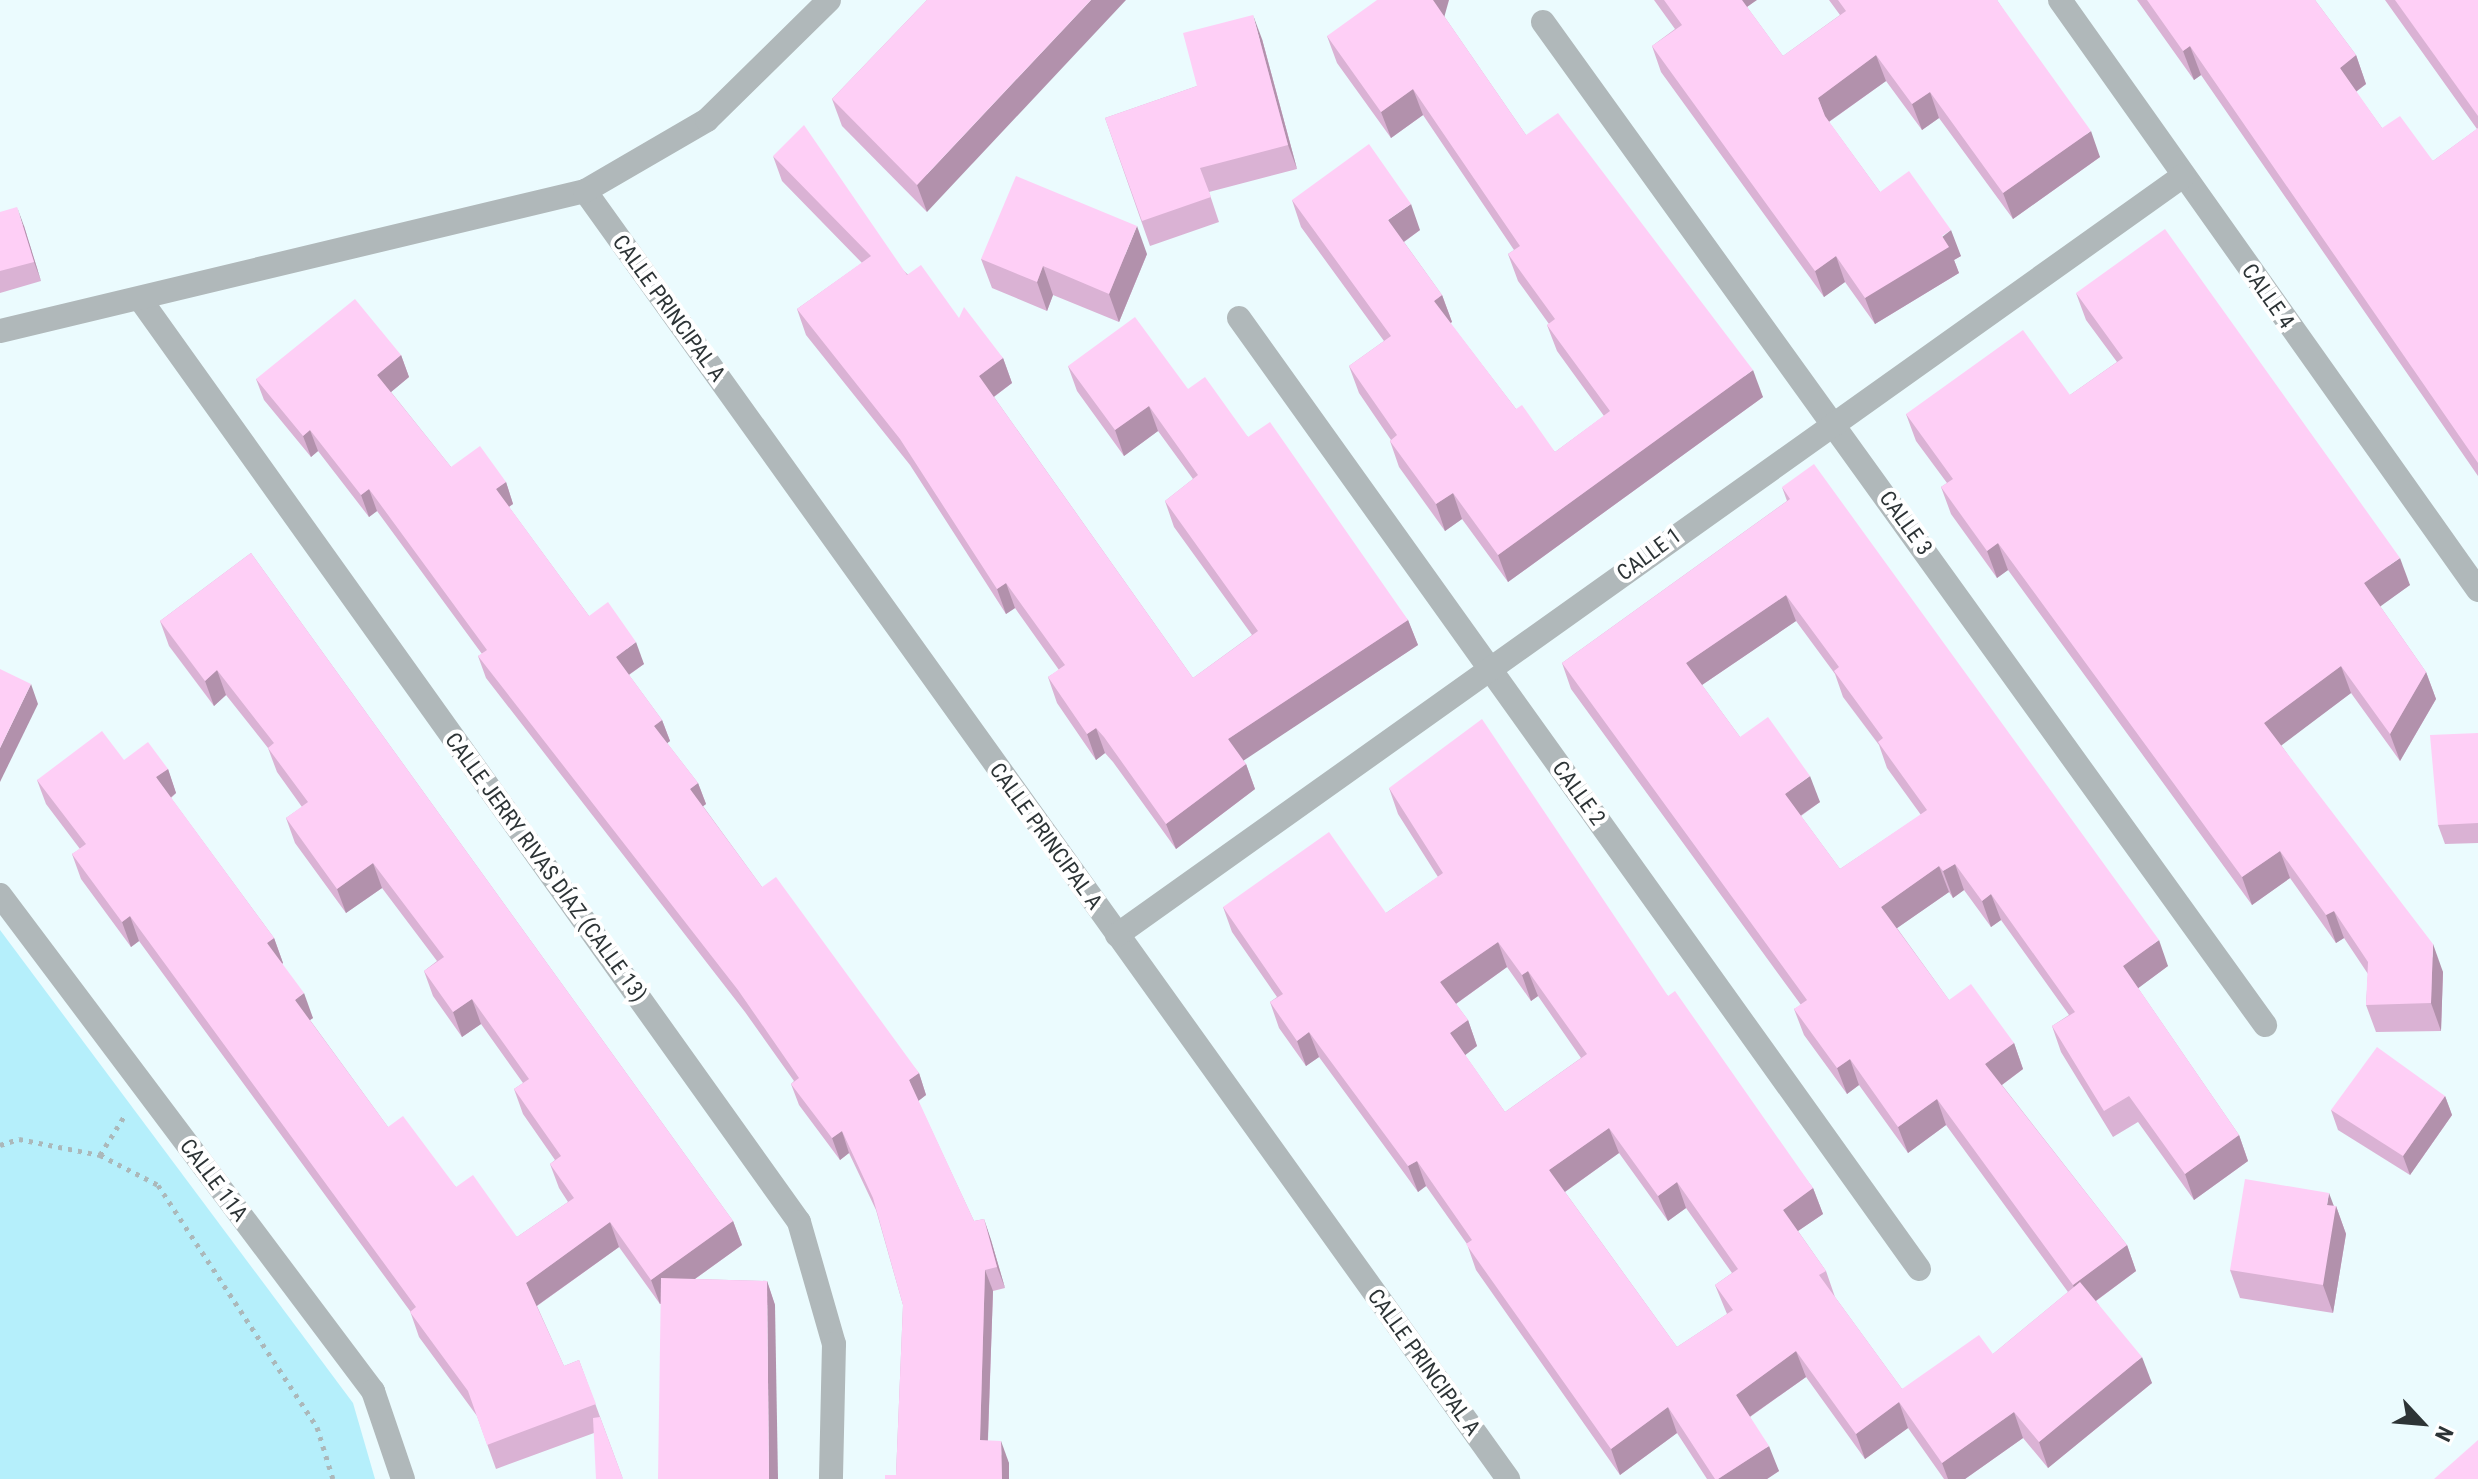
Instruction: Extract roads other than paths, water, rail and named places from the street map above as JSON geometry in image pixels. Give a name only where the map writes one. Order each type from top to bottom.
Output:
[{"type":"street","points":[[0,331],[585,191],[707,120],[829,0]]},
{"type":"street","name":"CALLE 4","points":[[2060,0],[2478,590]]},
{"type":"street","name":"CALLE 3","points":[[1543,22],[2265,1025]]},
{"type":"street","name":"CALLE 1","points":[[1117,935],[1833,421],[2183,176]]},
{"type":"street","name":"CALLE PRINCIPAL A","points":[[585,191],[1508,1479]]},
{"type":"street","name":"CALLE JERRY RIVAS DÍAZ (CALLE 13)","points":[[140,299],[799,1222],[834,1344],[831,1479]]},
{"type":"street","name":"CALLE 2","points":[[1239,318],[1919,1269]]},
{"type":"street","name":"CALLE 11A","points":[[0,895],[373,1391],[403,1479]]}]
